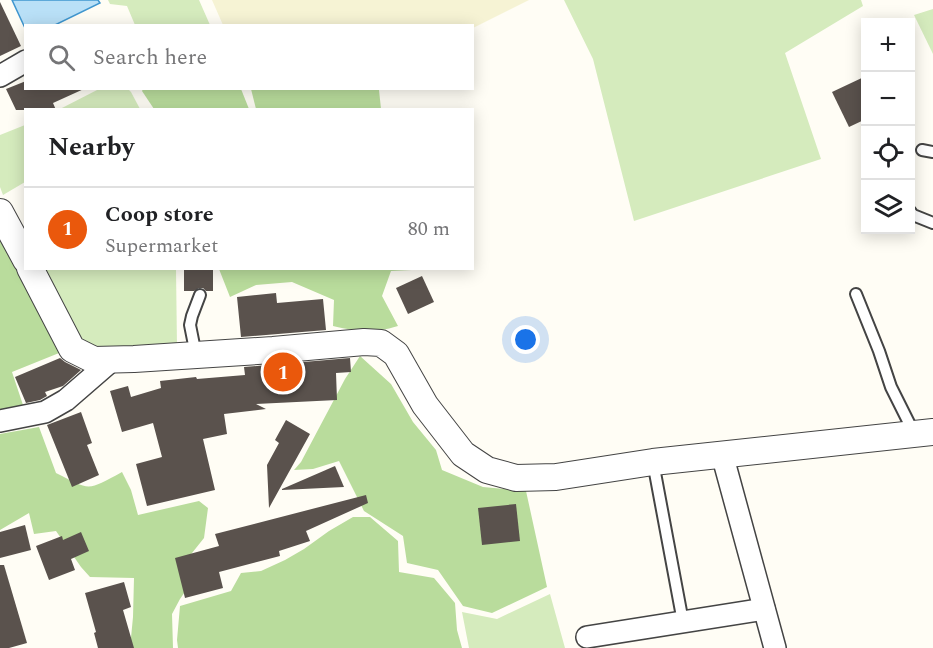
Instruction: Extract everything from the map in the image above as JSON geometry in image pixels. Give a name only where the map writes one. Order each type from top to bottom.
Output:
[{"type":"street","points":[[0,76],[24,62]]},
{"type":"street","points":[[0,212],[24,254]]},
{"type":"street","points":[[32,270],[72,349],[94,360],[111,361],[381,342],[396,354],[425,405],[463,454],[487,470],[516,477],[556,477],[653,462],[924,433]]},
{"type":"street","points":[[0,421],[45,412],[66,400],[111,361]]},
{"type":"street","points":[[722,454],[774,648]]},
{"type":"street","points":[[587,637],[764,609]]},
{"type":"lane","points":[[915,216],[933,223]]},
{"type":"lane","points":[[856,294],[891,387],[924,433]]},
{"type":"lane","points":[[196,355],[190,325],[200,295]]},
{"type":"lane","points":[[653,462],[683,621]]},
{"type":"shaded area","points":[[212,0],[529,0],[474,28],[474,24],[223,24]]},
{"type":"green space","points":[[108,0],[199,0],[210,24],[135,24],[127,6],[110,4]]},
{"type":"green space","points":[[564,0],[861,0],[863,6],[785,53],[821,159],[634,221],[593,59]]},
{"type":"green space","points":[[933,9],[933,54],[914,15]]},
{"type":"green space","points":[[97,90],[129,90],[139,108],[62,108]]},
{"type":"green space","points":[[241,90],[249,108],[153,108],[142,91]]},
{"type":"green space","points":[[251,90],[379,90],[381,108],[256,108]]},
{"type":"green space","points":[[24,125],[24,183],[3,195],[0,187],[0,135]]},
{"type":"green space","points":[[0,228],[64,351],[12,372],[25,411],[0,417]]},
{"type":"green space","points":[[43,270],[176,270],[177,347],[87,348],[69,321]]},
{"type":"green space","points":[[219,270],[412,270],[391,271],[382,296],[398,326],[380,330],[351,330],[333,326],[334,300],[292,282],[256,285],[230,297]]},
{"type":"green space","points":[[360,356],[391,384],[413,422],[436,450],[442,470],[483,487],[526,491],[547,587],[492,613],[463,606],[438,570],[407,563],[403,536],[364,511],[339,461],[313,469],[294,470],[301,462],[345,379]]},
{"type":"green space","points":[[39,427],[56,473],[83,486],[89,486],[102,483],[122,472],[131,490],[138,515],[199,501],[208,508],[204,538],[184,563],[191,583],[172,614],[173,648],[130,648],[134,578],[90,577],[56,531],[34,534],[29,513],[0,530],[0,434]]},
{"type":"green space","points":[[353,517],[370,517],[398,541],[399,572],[434,578],[455,603],[457,630],[462,648],[178,648],[180,606],[231,591],[241,573],[261,571],[285,560]]},
{"type":"green space","points":[[550,594],[565,648],[469,648],[462,612],[497,619]]},
{"type":"water","points":[[12,0],[98,0],[100,3],[57,24],[24,24],[24,26]]},
{"type":"building","points":[[0,2],[21,46],[0,56]]},
{"type":"building","points":[[861,78],[861,121],[849,127],[832,92]]},
{"type":"building","points":[[24,82],[24,90],[82,90],[53,103],[55,108],[16,110],[6,89]]},
{"type":"building","points":[[184,270],[213,270],[213,291],[199,288],[194,291],[184,291]]},
{"type":"building","points":[[422,276],[434,302],[408,314],[396,288]]},
{"type":"building","points":[[276,293],[277,303],[323,299],[326,330],[241,337],[237,297]]},
{"type":"building","points":[[60,358],[81,370],[63,386],[45,392],[47,396],[26,403],[15,377]]},
{"type":"building","points":[[350,358],[351,372],[336,373],[337,400],[256,404],[266,409],[224,414],[227,434],[203,439],[215,490],[147,506],[136,464],[162,457],[153,423],[122,432],[110,391],[128,386],[131,397],[161,388],[160,381],[245,375],[244,367]]},
{"type":"building","points":[[81,412],[92,443],[87,445],[99,475],[72,487],[47,425]]},
{"type":"building","points":[[286,420],[310,434],[269,508],[267,465],[279,443],[275,440]]},
{"type":"building","points":[[335,466],[344,487],[282,490],[282,489]]},
{"type":"building","points":[[366,495],[368,503],[306,531],[310,541],[279,551],[280,556],[219,572],[223,588],[185,598],[175,558],[219,546],[215,534]]},
{"type":"building","points":[[516,504],[520,541],[482,545],[478,508]]},
{"type":"building","points":[[25,525],[31,550],[0,558],[0,532]]},
{"type":"building","points":[[81,532],[89,551],[71,559],[75,570],[49,580],[36,546],[62,536],[63,540]]},
{"type":"building","points":[[0,565],[4,565],[27,643],[9,648],[0,648]]},
{"type":"building","points":[[124,582],[131,607],[123,610],[134,648],[98,648],[85,593]]},
{"type":"place","name":"Coop store","points":[[283,372]]}]
